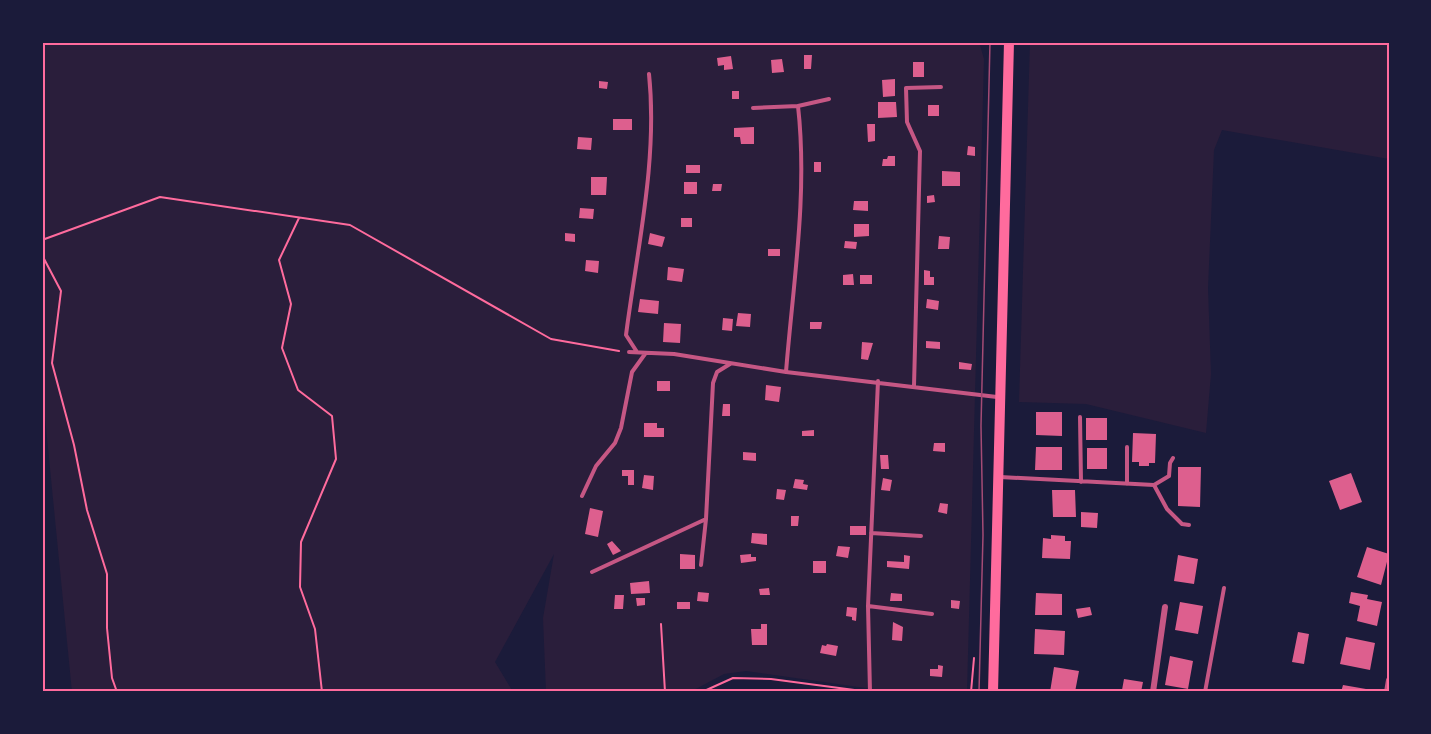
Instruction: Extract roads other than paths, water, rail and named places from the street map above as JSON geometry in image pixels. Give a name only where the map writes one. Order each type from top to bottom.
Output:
[{"type":"main road","points":[[993,692],[1009,42]]},
{"type":"street","points":[[1153,692],[1165,607]]},
{"type":"street","points":[[1387,692],[1389,680]]},
{"type":"lane","points":[[637,353],[626,335],[651,141],[652,107],[649,74]]},
{"type":"lane","points":[[914,386],[920,151],[907,122],[906,88],[940,87]]},
{"type":"lane","points":[[753,108],[798,106],[829,99]]},
{"type":"lane","points":[[786,372],[802,188],[803,149],[798,106]]},
{"type":"lane","points":[[629,352],[674,354],[786,372],[1000,397]]},
{"type":"lane","points":[[582,496],[596,466],[615,444],[632,372],[646,354]]},
{"type":"lane","points":[[701,565],[706,519],[713,382],[717,372],[731,363]]},
{"type":"lane","points":[[870,692],[868,606],[878,381]]},
{"type":"lane","points":[[1080,417],[1081,482]]},
{"type":"lane","points":[[1127,447],[1127,484]]},
{"type":"lane","points":[[999,477],[1154,485],[1169,476],[1170,463],[1173,459]]},
{"type":"lane","points":[[1154,485],[1167,509],[1182,524],[1189,525]]},
{"type":"lane","points":[[592,572],[706,519]]},
{"type":"lane","points":[[871,533],[921,536]]},
{"type":"lane","points":[[1205,692],[1224,588]]},
{"type":"lane","points":[[868,606],[932,614]]},
{"type":"tram line","points":[[979,692],[983,535],[981,426],[990,42]]}]
